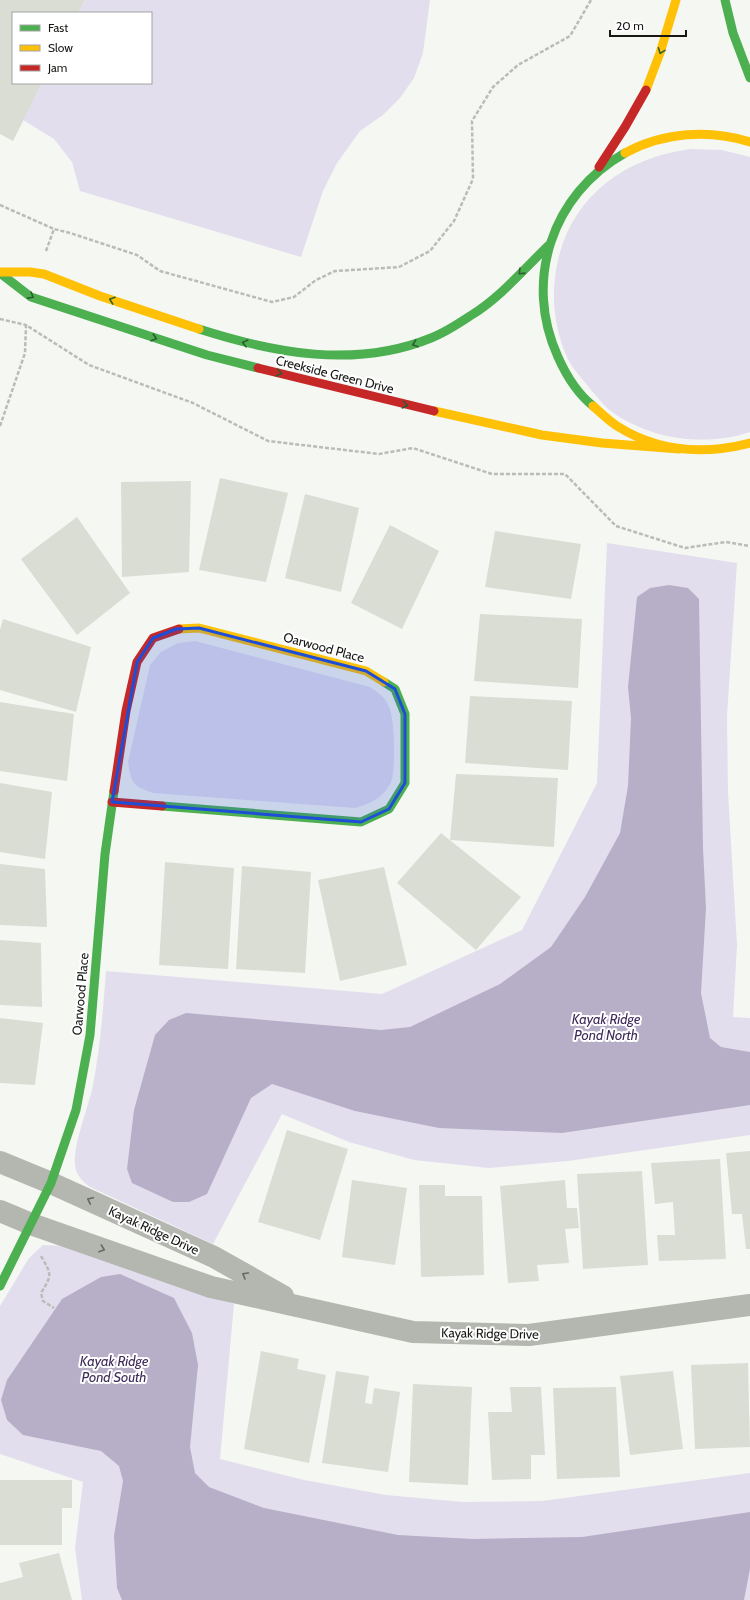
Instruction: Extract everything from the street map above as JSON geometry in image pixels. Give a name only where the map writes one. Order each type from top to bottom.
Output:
[{"type":"main road","points":[[595,174],[626,126],[648,85],[666,39],[676,0]]},
{"type":"main road","points":[[725,0],[733,33],[750,78]]},
{"type":"main road","points":[[750,142],[721,135],[701,134],[667,138],[641,146],[623,155],[595,174],[580,189],[567,206],[557,225],[549,245],[544,267],[542,289],[543,312],[547,334],[565,375],[579,394],[594,410],[612,424],[653,444],[679,449],[705,451],[732,448],[750,443]]},
{"type":"main road","name":"Creekside Green Drive","points":[[0,272],[39,273],[189,327],[244,343],[308,355],[335,357],[364,355],[397,350],[448,330],[471,316],[489,302],[549,245]]},
{"type":"main road","name":"Creekside Green Drive","points":[[0,272],[31,297],[207,355],[399,404],[542,435],[602,443],[679,449]]},
{"type":"main road","name":"Oarwood Place","points":[[0,1286],[51,1182],[76,1110],[90,1036],[105,854],[112,802],[126,711],[137,662],[153,638],[176,629],[199,628],[366,671],[395,689],[405,714],[405,783],[389,809],[361,822],[112,802]]},
{"type":"street","name":"Kayak Ridge Drive","points":[[0,1162],[51,1182],[214,1257],[303,1308]]},
{"type":"street","name":"Kayak Ridge Drive","points":[[0,1211],[31,1224],[211,1287],[413,1332],[529,1336],[750,1305]]},
{"type":"path","points":[[0,205],[54,229],[136,255],[160,271],[272,302],[294,297],[316,280],[335,271],[399,267],[430,250],[454,221],[473,179],[472,121],[493,87],[518,65],[570,36],[591,0]]},
{"type":"path","points":[[39,273],[54,229]]},
{"type":"path","points":[[0,426],[24,353],[26,325],[31,297]]},
{"type":"path","points":[[0,318],[26,325],[89,365],[193,403],[268,441],[379,454],[413,448],[492,474],[565,474],[616,526],[685,548],[726,542],[750,546]]},
{"type":"highlighted area","points":[[199,628],[366,671],[395,689],[405,714],[405,783],[389,809],[361,822],[112,802],[137,662],[153,638],[176,629]]},
{"type":"shaded area","points":[[85,0],[430,0],[423,53],[414,78],[400,98],[383,115],[360,131],[337,163],[323,191],[301,257],[80,191],[72,162],[54,139],[23,120],[41,84],[152,84],[152,12],[79,12]]},
{"type":"shaded area","points":[[691,149],[722,150],[750,157],[750,432],[732,437],[706,440],[688,439],[650,431],[621,418],[605,406],[576,372],[569,361],[558,332],[554,300],[558,262],[566,236],[578,213],[594,193],[614,177],[637,164],[663,155]]},
{"type":"shaded area","points":[[607,543],[737,563],[727,716],[728,792],[737,945],[733,1017],[750,1018],[750,1135],[568,1161],[489,1168],[414,1160],[349,1142],[282,1114],[213,1244],[87,1185],[80,1178],[77,1172],[75,1157],[78,1138],[95,1075],[101,1031],[106,971],[382,994],[522,930],[597,783]]},
{"type":"shaded area","points":[[195,641],[370,687],[379,693],[389,707],[393,722],[394,767],[393,776],[388,788],[376,800],[355,808],[153,793],[137,786],[130,775],[128,762],[150,665],[161,652],[178,643]]},
{"type":"shaded area","name":"Kayak Ridge Pond South","points":[[43,1245],[62,1246],[234,1304],[220,1459],[304,1480],[386,1495],[463,1502],[542,1501],[750,1473],[750,1600],[82,1600],[75,1548],[83,1482],[0,1454],[0,1306],[29,1258]]},
{"type":"water","name":"Kayak Ridge Pond North","points":[[669,585],[688,588],[699,599],[703,848],[706,908],[701,993],[710,1038],[721,1047],[750,1052],[750,1105],[562,1133],[439,1128],[355,1111],[272,1084],[251,1098],[207,1194],[189,1202],[173,1202],[132,1183],[127,1169],[134,1110],[155,1035],[169,1020],[186,1013],[381,1030],[410,1027],[500,984],[551,947],[585,897],[620,833],[628,786],[631,718],[628,687],[637,597],[650,588]]},
{"type":"water","name":"Kayak Ridge Pond South","points":[[120,1274],[174,1298],[192,1333],[198,1365],[190,1447],[195,1473],[209,1487],[264,1508],[398,1535],[473,1539],[582,1537],[750,1512],[750,1569],[744,1600],[122,1600],[117,1588],[114,1536],[123,1481],[119,1466],[101,1451],[23,1435],[7,1420],[1,1400],[7,1380],[62,1299],[101,1277]]},
{"type":"building","points":[[0,0],[85,0],[79,12],[12,12],[12,84],[42,84],[13,141],[0,134]]},
{"type":"building","points":[[220,478],[288,493],[266,582],[199,570]]},
{"type":"building","points":[[191,481],[189,572],[122,577],[121,482]]},
{"type":"building","points":[[305,494],[359,508],[341,592],[285,578]]},
{"type":"building","points":[[77,517],[130,593],[77,635],[21,559]]},
{"type":"building","points":[[390,525],[439,551],[402,629],[351,603]]},
{"type":"building","points":[[495,531],[581,544],[571,599],[485,587]]},
{"type":"building","points":[[480,614],[582,619],[578,688],[474,681]]},
{"type":"building","points":[[3,619],[91,647],[76,712],[0,690],[0,630]]},
{"type":"building","points":[[470,696],[572,701],[568,770],[465,763]]},
{"type":"building","points":[[0,702],[74,714],[67,781],[0,771]]},
{"type":"building","points":[[456,774],[558,778],[554,847],[450,840]]},
{"type":"building","points":[[0,783],[52,792],[45,859],[0,852]]},
{"type":"building","points":[[441,833],[521,897],[476,950],[397,883]]},
{"type":"building","points":[[165,862],[234,868],[228,969],[159,965]]},
{"type":"building","points":[[0,864],[45,869],[47,927],[0,925]]},
{"type":"building","points":[[242,866],[311,872],[305,973],[236,969]]},
{"type":"building","points":[[384,867],[407,965],[340,981],[318,880]]},
{"type":"building","points":[[0,940],[41,943],[42,1007],[0,1005]]},
{"type":"building","points":[[0,1018],[43,1023],[35,1085],[0,1083]]},
{"type":"building","points":[[287,1130],[348,1149],[320,1240],[258,1222]]},
{"type":"building","points":[[750,1151],[750,1249],[746,1249],[742,1214],[732,1214],[726,1153]]},
{"type":"building","points":[[720,1159],[726,1259],[659,1261],[657,1235],[675,1235],[673,1202],[655,1204],[651,1163]]},
{"type":"building","points":[[642,1171],[648,1265],[583,1269],[577,1174]]},
{"type":"building","points":[[352,1180],[407,1188],[395,1265],[342,1257]]},
{"type":"building","points":[[565,1180],[567,1208],[577,1208],[579,1228],[565,1229],[569,1263],[537,1265],[539,1281],[508,1283],[500,1186]]},
{"type":"building","points":[[419,1185],[445,1185],[445,1196],[482,1196],[484,1275],[421,1277]]},
{"type":"building","points":[[261,1351],[299,1359],[297,1369],[326,1375],[309,1463],[244,1449]]},
{"type":"building","points":[[748,1363],[750,1447],[695,1449],[691,1365]]},
{"type":"building","points":[[336,1371],[369,1376],[365,1403],[372,1404],[374,1388],[400,1392],[388,1472],[322,1463]]},
{"type":"building","points":[[673,1371],[683,1449],[630,1455],[620,1376]]},
{"type":"building","points":[[413,1384],[472,1387],[468,1485],[409,1482]]},
{"type":"building","points":[[510,1387],[541,1387],[545,1455],[531,1455],[531,1479],[492,1480],[488,1412],[512,1412]]},
{"type":"building","points":[[616,1387],[620,1477],[557,1479],[553,1388]]},
{"type":"building","points":[[0,1480],[72,1480],[72,1508],[62,1508],[62,1545],[0,1545]]},
{"type":"building","points":[[59,1553],[72,1600],[0,1600],[0,1583],[23,1577],[19,1563]]},
{"type":"traffic: fast","points":[[725,0],[733,33],[750,78]]},
{"type":"traffic: fast","points":[[593,406],[582,396],[573,384],[558,357],[548,328],[543,299],[545,270],[551,242],[562,216],[579,191],[600,170],[625,153]]},
{"type":"traffic: fast","points":[[199,329],[256,345],[285,351],[315,354],[344,355],[373,353],[402,347],[441,334],[481,309],[502,292],[549,245]]},
{"type":"traffic: fast","points":[[0,273],[31,297],[207,355],[258,368]]},
{"type":"traffic: fast","points":[[162,806],[361,822],[389,809],[405,783],[405,714],[395,689],[384,682]]},
{"type":"traffic: fast","points":[[0,1286],[51,1183],[76,1110],[90,1035],[105,854],[114,791]]},
{"type":"traffic: slow","points":[[646,90],[660,53],[676,0]]},
{"type":"traffic: slow","points":[[625,153],[655,141],[687,135],[719,135],[750,142]]},
{"type":"traffic: slow","points":[[0,272],[30,272],[44,274],[100,296],[199,329]]},
{"type":"traffic: slow","points":[[593,406],[614,424],[633,435],[665,446],[698,450],[732,447],[750,443]]},
{"type":"traffic: slow","points":[[434,411],[542,435],[602,443],[679,449]]},
{"type":"traffic: slow","points":[[179,629],[199,628],[366,671],[384,682]]},
{"type":"traffic: jam","points":[[599,167],[625,127],[646,90]]},
{"type":"traffic: jam","points":[[258,368],[434,411]]},
{"type":"traffic: jam","points":[[114,791],[126,711],[137,662],[153,638],[179,629]]},
{"type":"traffic: jam","points":[[112,802],[162,806]]}]
